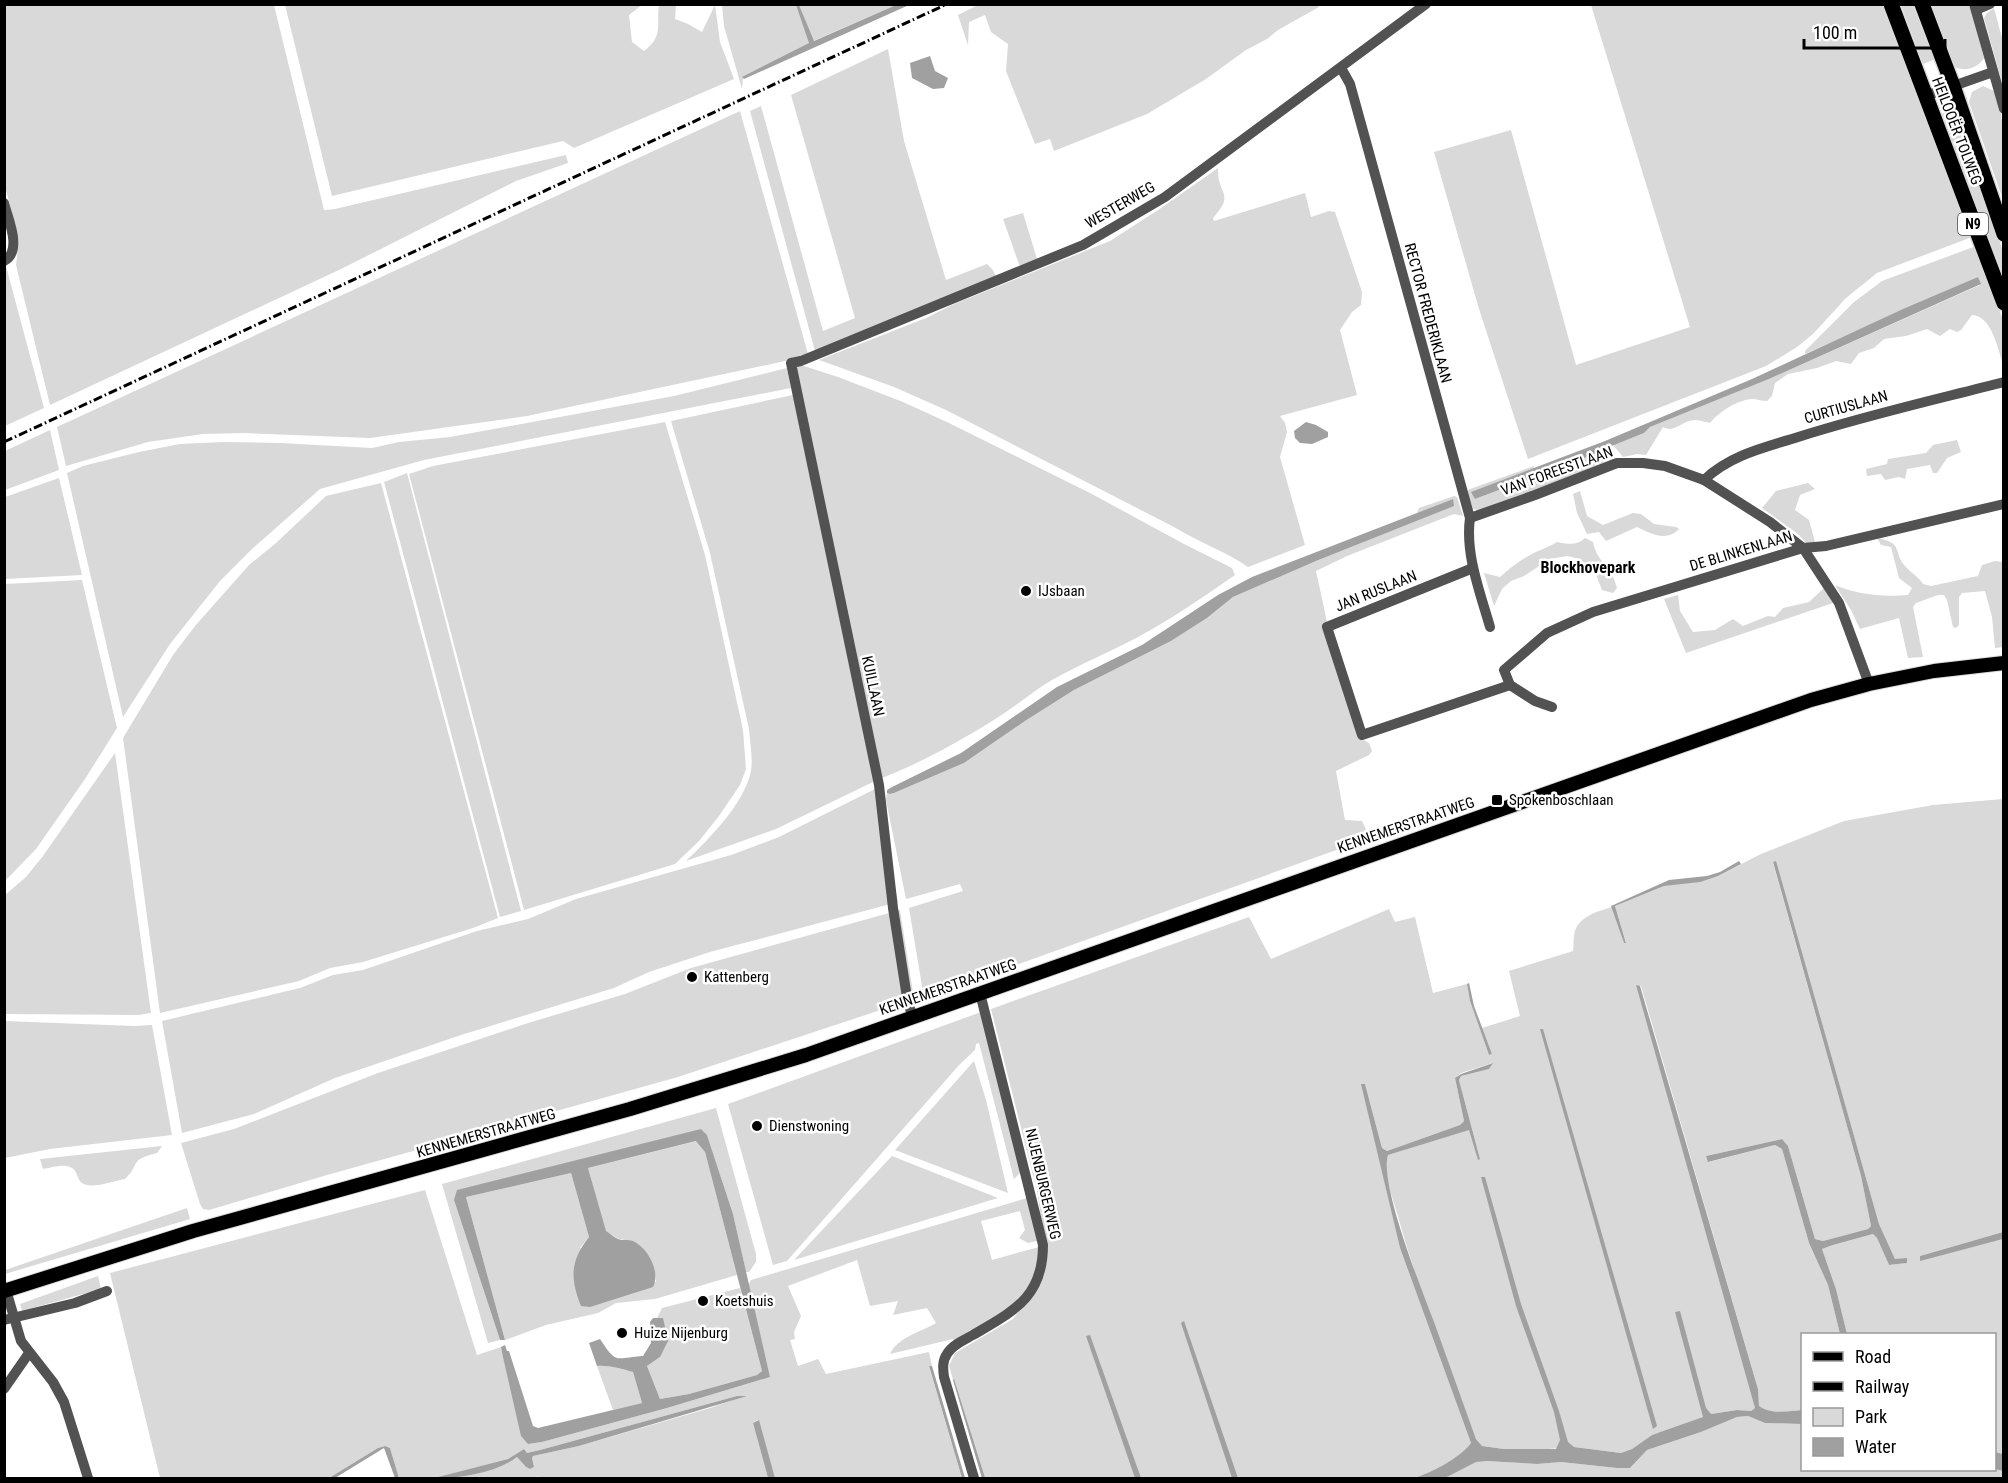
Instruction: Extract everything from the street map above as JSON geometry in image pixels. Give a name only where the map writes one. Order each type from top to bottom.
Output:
[{"type":"highway","name":"HEILOOËR TOLWEG","points":[[1891,4],[2004,303]]},
{"type":"highway","name":"HEILOOËR TOLWEG","points":[[1922,4],[2004,234]]},
{"type":"main road","name":"KENNEMERSTRAATWEG","points":[[5,1291],[193,1231],[649,1104],[806,1055],[910,1010],[980,993],[1810,700],[1869,684],[1934,671],[2004,663]]},
{"type":"main road","name":"KENNEMERSTRAATWEG","points":[[1891,680],[1937,679],[2004,672]]},
{"type":"street","name":"WESTERWEG","points":[[791,363],[801,361],[1083,244],[1165,197],[1426,4]]},
{"type":"street","points":[[1990,4],[1975,7],[2004,109]]},
{"type":"street","name":"RECTOR FREDERIKLAAN","points":[[1341,68],[1350,84],[1470,518],[1468,530],[1473,568]]},
{"type":"street","points":[[1924,96],[1993,72]]},
{"type":"street","points":[[4,203],[14,240],[14,252],[4,261]]},
{"type":"street","name":"KUILLAAN","points":[[791,363],[879,785],[893,908],[910,1010]]},
{"type":"street","name":"CURTIUSLAAN","points":[[1704,480],[1716,469],[1742,454],[1843,422],[2004,382]]},
{"type":"street","name":"VAN FOREESTLAAN","points":[[1470,518],[1617,463],[1665,466],[1704,480],[1770,522],[1803,548],[1839,603],[1869,684]]},
{"type":"street","name":"DE BLINKENLAAN","points":[[1510,685],[1504,670],[1547,633],[1593,612],[1803,548],[1826,546],[2004,504]]},
{"type":"street","points":[[1473,568],[1490,627]]},
{"type":"street","name":"JAN RUSLAAN","points":[[1473,568],[1327,627],[1362,735],[1510,685]]},
{"type":"street","points":[[1510,685],[1543,705],[1551,707]]},
{"type":"street","name":"NIJENBURGERWEG","points":[[974,1479],[944,1377],[944,1360],[946,1354],[957,1344],[1010,1313],[1024,1302],[1039,1277],[1043,1257],[1043,1245],[980,993]]},
{"type":"street","points":[[5,1291],[9,1319],[29,1353],[53,1382],[64,1401],[88,1479]]},
{"type":"street","points":[[9,1319],[75,1303],[106,1291]]},
{"type":"street","points":[[4,1389],[29,1353]]},
{"type":"green space","points":[[1317,4],[1319,7],[1278,30],[1206,79],[1147,114],[1054,151],[1050,139],[1035,144],[1006,71],[1008,44],[991,32],[985,15],[969,22],[968,45],[958,15],[978,5]]},
{"type":"green space","points":[[4,5],[274,5],[324,210],[566,155],[568,163],[516,181],[341,269],[50,405],[16,265],[19,241],[5,186]]},
{"type":"green space","points":[[285,5],[642,5],[629,15],[632,42],[644,51],[657,35],[659,5],[676,5],[675,19],[702,32],[715,5],[720,42],[734,79],[574,148],[563,141],[332,196]]},
{"type":"green space","points":[[722,5],[796,5],[810,43],[743,77],[742,89],[724,26]]},
{"type":"green space","points":[[799,5],[896,5],[813,41]]},
{"type":"green space","points":[[1591,5],[1883,5],[1972,237],[1877,273],[1846,298],[1813,334],[1766,366],[1528,459],[1479,309],[1434,152],[1511,130],[1576,365],[1690,327]]},
{"type":"green space","points":[[1901,5],[1915,5],[1936,59],[1923,64]]},
{"type":"green space","points":[[1927,5],[1971,5],[1984,58],[1981,62],[1970,69],[1961,69],[1952,65]]},
{"type":"green space","points":[[1994,8],[2003,42],[2003,86],[1984,18]]},
{"type":"green space","points":[[888,49],[904,141],[946,280],[987,264],[996,276],[815,351],[750,111],[761,106],[823,331],[855,318],[791,95]]},
{"type":"green space","points":[[1983,86],[1994,91],[2001,117],[2004,144],[2003,200],[1969,102],[1972,92]]},
{"type":"green space","points":[[1954,109],[2003,251],[2003,285],[1938,115]]},
{"type":"green space","points":[[740,111],[808,354],[799,358],[527,416],[370,438],[244,433],[203,434],[148,442],[66,466],[57,427]]},
{"type":"green space","points":[[1218,168],[1224,198],[1220,210],[1213,218],[1214,221],[1305,193],[1311,217],[1329,211],[1335,212],[1362,292],[1361,305],[1352,312],[1340,330],[1357,395],[1280,416],[1287,432],[1280,457],[1305,545],[1248,567],[946,410],[894,387],[819,360],[1110,241]]},
{"type":"green space","points":[[1023,213],[1037,259],[1020,267],[1003,219]]},
{"type":"green space","points":[[1976,246],[2003,320],[2003,365],[1989,327],[1985,321],[1972,315],[1957,332],[1950,329],[1940,336],[1927,329],[1906,336],[1884,339],[1874,348],[1859,353],[1851,364],[1836,361],[1788,374],[1775,383],[1772,396],[1767,401],[1752,399],[1734,404],[1710,423],[1695,420],[1671,429],[1663,427],[1646,455],[1623,457],[1613,445],[1644,433],[1650,427],[1769,379],[1980,285],[1978,277],[1805,354],[1805,351],[1854,302],[1882,281]]},
{"type":"green space","points":[[6,266],[44,408],[5,426],[4,267]]},
{"type":"green space","name":"IJsbaan","points":[[801,365],[903,402],[949,423],[1090,493],[1232,568],[1235,575],[1151,630],[1052,680],[959,741],[882,778],[796,366]]},
{"type":"green space","points":[[787,368],[791,388],[424,460],[320,489],[252,549],[220,581],[170,644],[123,717],[67,473],[83,466],[180,444],[280,443],[372,448],[399,442],[450,437],[674,396]]},
{"type":"green space","points":[[793,395],[875,781],[776,829],[686,861],[734,808],[747,783],[752,756],[749,729],[710,553],[671,421]]},
{"type":"green space","points":[[665,422],[705,555],[743,730],[746,769],[740,785],[719,816],[699,841],[675,864],[524,910],[409,474],[433,466]]},
{"type":"green space","points":[[50,430],[59,470],[5,490],[5,451]]},
{"type":"green space","points":[[1957,440],[1961,452],[1947,458],[1937,473],[1933,473],[1930,465],[1907,469],[1905,479],[1899,477],[1885,480],[1881,474],[1867,476],[1866,469],[1887,464],[1888,459],[1926,453],[1933,445]]},
{"type":"green space","points":[[1608,449],[1612,459],[1546,487],[1479,510],[1473,509],[1467,491],[1470,489],[1534,466],[1534,468],[1472,492],[1475,499]]},
{"type":"green space","points":[[407,473],[521,911],[500,917],[384,482]]},
{"type":"green space","points":[[59,478],[82,575],[5,579],[5,497]]},
{"type":"green space","points":[[381,483],[498,918],[363,962],[330,968],[299,981],[160,1013],[123,738],[173,655],[195,626],[249,565],[326,496]]},
{"type":"green space","points":[[1808,483],[1815,489],[1800,495],[1795,510],[1809,520],[1815,542],[1807,544],[1798,534],[1762,508],[1776,491]]},
{"type":"green space","points":[[1580,491],[1587,516],[1603,525],[1633,513],[1641,514],[1654,524],[1679,529],[1669,535],[1659,536],[1637,527],[1606,541],[1599,532],[1587,534],[1577,513],[1573,494]]},
{"type":"green space","points":[[1457,497],[1463,516],[1454,514],[1347,556],[1316,571],[1327,622],[1360,738],[1369,743],[1372,751],[1369,755],[1336,771],[1345,820],[1362,821],[1370,838],[924,998],[909,908],[963,891],[960,884],[906,899],[886,800],[887,793],[894,793],[964,763],[1074,690],[1171,641],[1207,618],[1233,597],[1453,506],[1453,499],[1417,513],[1419,508]]},
{"type":"green space","points":[[1585,538],[1593,542],[1597,554],[1612,575],[1617,588],[1613,593],[1602,590],[1595,572],[1580,559],[1567,556],[1550,559],[1524,576],[1511,581],[1502,589],[1494,606],[1484,573],[1500,577],[1533,553],[1557,542],[1575,543]]},
{"type":"green space","points":[[1877,538],[1886,540],[1895,546],[1906,567],[1923,584],[1931,586],[1978,576],[1982,565],[1995,561],[2003,562],[2003,647],[1995,648],[1992,617],[1985,591],[1962,593],[1959,597],[1959,625],[1956,628],[1953,627],[1944,595],[1916,603],[1913,607],[1923,657],[1908,658],[1899,618],[1860,629],[1835,585],[1853,591],[1879,595],[1908,595],[1912,588],[1899,578],[1891,547],[1881,545]]},
{"type":"green space","points":[[82,580],[117,728],[36,849],[5,881],[5,584]]},
{"type":"green space","points":[[1824,588],[1833,603],[1686,653],[1664,599],[1678,595],[1680,611],[1693,632],[1715,630],[1733,619],[1743,626],[1768,616],[1775,617],[1783,608],[1809,602]]},
{"type":"green space","points":[[115,753],[151,1013],[138,1015],[5,1014],[5,895],[26,877],[43,856]]},
{"type":"green space","points":[[875,789],[898,902],[710,952],[649,972],[614,988],[461,1035],[335,1078],[254,1114],[182,1133],[162,1021],[300,988],[333,975],[363,970],[477,931],[528,919],[576,899],[731,855],[779,837]]},
{"type":"green space","points":[[2003,799],[2003,1232],[1920,1256],[1920,1260],[2003,1239],[2003,1454],[1996,1452],[1996,1333],[1847,1333],[1836,1289],[1822,1249],[1873,1234],[1889,1265],[1906,1263],[1907,1259],[1895,1259],[1879,1224],[1775,861],[1773,863],[1861,1176],[1871,1226],[1868,1229],[1823,1241],[1815,1239],[1788,1146],[1782,1139],[1706,1156],[1709,1162],[1775,1145],[1782,1149],[1809,1243],[1828,1285],[1840,1333],[1801,1333],[1801,1410],[1774,1412],[1759,1407],[1758,1389],[1641,986],[1637,986],[1755,1408],[1751,1411],[1737,1410],[1711,1414],[1652,1435],[1632,1449],[1621,1453],[1574,1447],[1536,1450],[1504,1449],[1482,1446],[1476,1439],[1414,1270],[1387,1177],[1387,1162],[1388,1155],[1469,1129],[1478,1159],[1480,1159],[1459,1080],[1461,1076],[1489,1069],[1492,1063],[1461,1073],[1455,1078],[1464,1121],[1460,1125],[1387,1151],[1382,1148],[1365,1084],[1362,1085],[1400,1248],[1471,1443],[1460,1454],[1414,1478],[982,1478],[949,1366],[955,1353],[1013,1319],[1037,1288],[1044,1266],[1046,1249],[1037,1191],[991,1009],[1249,917],[1271,959],[1389,909],[1395,922],[1415,917],[1433,993],[1467,984],[1470,1001],[1489,1055],[1492,1054],[1482,1028],[1520,1016],[1509,971],[1573,951],[1574,938],[1579,924],[1593,913],[1612,907],[1624,943],[1626,942],[1615,906],[1664,886],[1718,876],[1761,854],[1844,821],[1933,805]]},
{"type":"green space","points":[[900,910],[914,999],[678,1077],[209,1210],[203,1209],[200,1204],[181,1143],[234,1129],[378,1073],[528,1023],[625,994],[691,968]]},
{"type":"green space","points":[[981,1012],[1022,1171],[1014,1179],[979,1043],[976,1044],[975,1050],[960,1064],[787,1261],[773,1265],[728,1104]]},
{"type":"green space","points":[[5,1021],[152,1025],[172,1135],[50,1149],[5,1158]]},
{"type":"green space","points":[[974,1061],[986,1100],[1008,1193],[895,1150]]},
{"type":"green space","points":[[716,1108],[756,1254],[756,1262],[749,1272],[746,1272],[733,1214],[707,1135],[454,1200],[500,1340],[488,1343],[442,1184]]},
{"type":"green space","points":[[697,1141],[705,1152],[737,1275],[655,1299],[616,1303],[598,1313],[546,1325],[505,1340],[466,1197],[571,1173],[589,1237],[580,1248],[656,1282],[652,1264],[632,1241],[619,1239],[605,1231],[588,1168]]},
{"type":"green space","points":[[162,1146],[157,1153],[138,1160],[125,1179],[96,1185],[83,1184],[74,1170],[69,1167],[43,1169],[40,1159]]},
{"type":"green space","points":[[892,1156],[998,1198],[794,1260]]},
{"type":"green space","points":[[425,1190],[477,1355],[501,1347],[528,1444],[667,1408],[770,1377],[748,1286],[751,1280],[1027,1198],[1037,1241],[1028,1243],[1019,1238],[1025,1230],[1020,1211],[981,1221],[992,1260],[1039,1247],[1035,1278],[1014,1307],[954,1343],[953,1339],[890,1354],[898,1343],[936,1323],[927,1308],[893,1315],[898,1301],[870,1306],[857,1260],[788,1286],[801,1316],[794,1332],[795,1339],[790,1340],[798,1366],[818,1359],[826,1374],[929,1352],[932,1366],[929,1367],[962,1478],[775,1478],[758,1420],[753,1423],[768,1478],[541,1478],[537,1476],[538,1478],[455,1478],[505,1464],[517,1457],[530,1469],[534,1467],[533,1456],[579,1446],[744,1396],[737,1396],[540,1450],[527,1453],[524,1449],[508,1459],[434,1478],[399,1478],[390,1448],[385,1446],[329,1478],[160,1478],[110,1273]]},
{"type":"green space","points":[[187,1208],[190,1219],[5,1274],[5,1270]]},
{"type":"green space","points":[[98,1276],[101,1289],[22,1311],[20,1304]]},
{"type":"green space","points":[[740,1288],[762,1371],[757,1375],[689,1394],[660,1399],[647,1366],[660,1357],[663,1319],[657,1318],[662,1308]]},
{"type":"green space","points":[[606,1365],[633,1372],[642,1403],[613,1410],[597,1366]]},
{"type":"green space","points":[[1748,1416],[1765,1423],[1801,1424],[1801,1471],[1996,1469],[2004,1471],[2003,1478],[1445,1478],[1476,1461],[1537,1464],[1561,1462],[1630,1468],[1647,1450],[1737,1417]]},
{"type":"water","points":[[796,5],[799,5],[814,41],[896,5],[909,5],[744,79],[742,77],[809,43]]},
{"type":"water","points":[[930,56],[935,71],[948,78],[944,88],[933,89],[912,78],[910,63]]},
{"type":"water","points":[[1978,277],[1981,284],[1769,379],[1650,427],[1644,433],[1608,449],[1475,499],[1471,492],[1605,441],[1752,379]]},
{"type":"water","points":[[1306,422],[1328,432],[1328,437],[1312,444],[1300,443],[1295,438],[1294,431]]},
{"type":"water","points":[[1453,499],[1454,506],[1233,597],[1207,618],[1171,641],[1074,690],[964,763],[894,793],[887,793],[887,790],[892,787],[961,753],[1057,687],[1142,645],[1218,595],[1252,577]]},
{"type":"water","points":[[1739,861],[1741,864],[1718,876],[1700,882],[1664,886],[1615,906],[1626,943],[1624,943],[1611,906],[1669,880],[1707,876],[1720,872]]},
{"type":"water","points":[[1776,861],[1879,1224],[1895,1259],[1907,1258],[1907,1263],[1889,1265],[1873,1234],[1822,1249],[1836,1289],[1847,1333],[1840,1333],[1828,1285],[1809,1243],[1782,1149],[1775,1145],[1708,1162],[1706,1156],[1782,1139],[1788,1146],[1815,1239],[1823,1241],[1868,1229],[1871,1226],[1861,1176],[1773,862]]},
{"type":"water","points":[[1469,983],[1474,1006],[1492,1054],[1489,1055],[1470,1001],[1467,984]]},
{"type":"water","points":[[1636,985],[1640,986],[1758,1389],[1759,1406],[1774,1411],[1801,1410],[1801,1424],[1765,1423],[1748,1416],[1737,1417],[1647,1450],[1630,1468],[1561,1462],[1537,1464],[1486,1461],[1476,1462],[1445,1478],[1414,1478],[1445,1464],[1471,1443],[1400,1248],[1361,1084],[1365,1084],[1382,1148],[1387,1151],[1460,1125],[1464,1121],[1455,1078],[1493,1063],[1489,1069],[1461,1076],[1459,1080],[1480,1159],[1478,1160],[1469,1130],[1388,1155],[1387,1169],[1395,1212],[1412,1263],[1476,1439],[1482,1446],[1504,1449],[1556,1449],[1560,1440],[1554,1412],[1516,1306],[1481,1177],[1485,1177],[1521,1304],[1568,1442],[1574,1447],[1621,1453],[1632,1449],[1652,1435],[1703,1417],[1675,1312],[1680,1311],[1706,1408],[1711,1414],[1737,1410],[1751,1411],[1755,1408]]},
{"type":"water","points":[[1540,1029],[1543,1029],[1657,1426],[1653,1429]]},
{"type":"water","points":[[701,1129],[707,1135],[733,1214],[770,1377],[667,1408],[528,1444],[521,1436],[501,1347],[505,1345],[509,1351],[533,1426],[538,1428],[642,1403],[633,1372],[597,1366],[589,1343],[600,1339],[610,1353],[617,1358],[643,1356],[651,1343],[650,1322],[653,1318],[663,1318],[668,1341],[660,1357],[647,1366],[660,1399],[689,1394],[757,1375],[762,1371],[705,1152],[696,1141],[588,1168],[606,1231],[618,1239],[631,1240],[644,1249],[652,1261],[655,1274],[653,1287],[590,1307],[581,1306],[575,1287],[575,1262],[589,1237],[571,1173],[466,1197],[505,1340],[500,1340],[454,1200],[457,1190]]},
{"type":"water","points":[[2003,1232],[2003,1239],[1920,1261],[1920,1256]]},
{"type":"water","points":[[1184,1321],[1238,1478],[1232,1478],[1181,1323]]},
{"type":"water","points":[[1090,1335],[1141,1478],[1135,1478],[1086,1336]]},
{"type":"water","points":[[929,1366],[932,1366],[965,1478],[962,1478]]},
{"type":"water","points":[[954,1379],[985,1478],[982,1478]]},
{"type":"water","points":[[737,1396],[747,1396],[579,1446],[533,1456],[534,1467],[530,1469],[517,1457],[500,1467],[478,1474],[434,1478],[508,1459],[524,1449],[527,1453],[540,1450]]},
{"type":"water","points":[[759,1420],[775,1478],[768,1478],[753,1423]]},
{"type":"water","points":[[385,1446],[390,1448],[399,1478],[395,1478],[384,1448],[335,1478],[329,1478],[378,1448]]},
{"type":"water","points":[[1996,1452],[2003,1454],[2003,1471],[1996,1469]]},
{"type":"railway","points":[[4,442],[947,4]]},
{"type":"place","name":"IJsbaan","points":[[1026,591]]},
{"type":"place","name":"Spokenboschlaan","points":[[1497,800]]},
{"type":"place","name":"Kattenberg","points":[[692,977]]},
{"type":"place","name":"Dienstwoning","points":[[757,1126]]},
{"type":"place","name":"Koetshuis","points":[[703,1301]]},
{"type":"place","name":"Huize Nijenburg","points":[[622,1333]]},
{"type":"district","name":"Blockhovepark","points":[[1588,567]]}]
